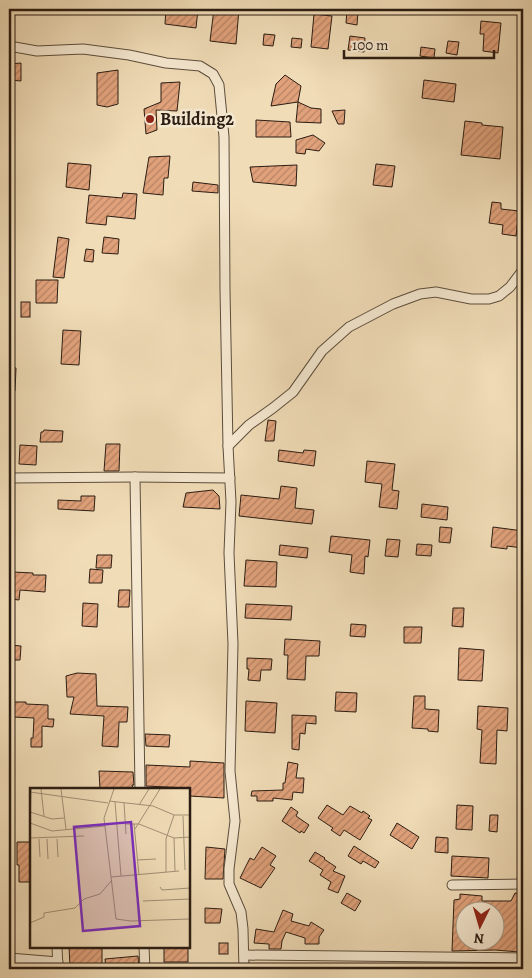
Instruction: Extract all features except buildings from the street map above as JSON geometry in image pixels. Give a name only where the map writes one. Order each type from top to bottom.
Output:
[{"type":"street","points":[[9,46],[36,51],[83,49],[129,55],[166,63],[200,66],[212,74],[218,85],[224,136],[225,290],[231,502],[229,552],[233,644],[230,771],[235,821],[229,884],[241,912],[244,969]]},
{"type":"street","points":[[228,446],[249,425],[293,392],[322,351],[348,327],[393,304],[420,294],[436,292],[470,299],[489,299],[499,296],[510,287],[523,270]]},
{"type":"street","points":[[135,477],[140,788]]},
{"type":"street","points":[[9,478],[230,478]]},
{"type":"street","points":[[452,885],[523,884]]},
{"type":"street","points":[[9,958],[58,966],[58,948]]},
{"type":"street","points":[[144,948],[145,969]]},
{"type":"street","points":[[244,955],[523,958]]},
{"type":"place","name":"Building2","points":[[150,119]]}]
